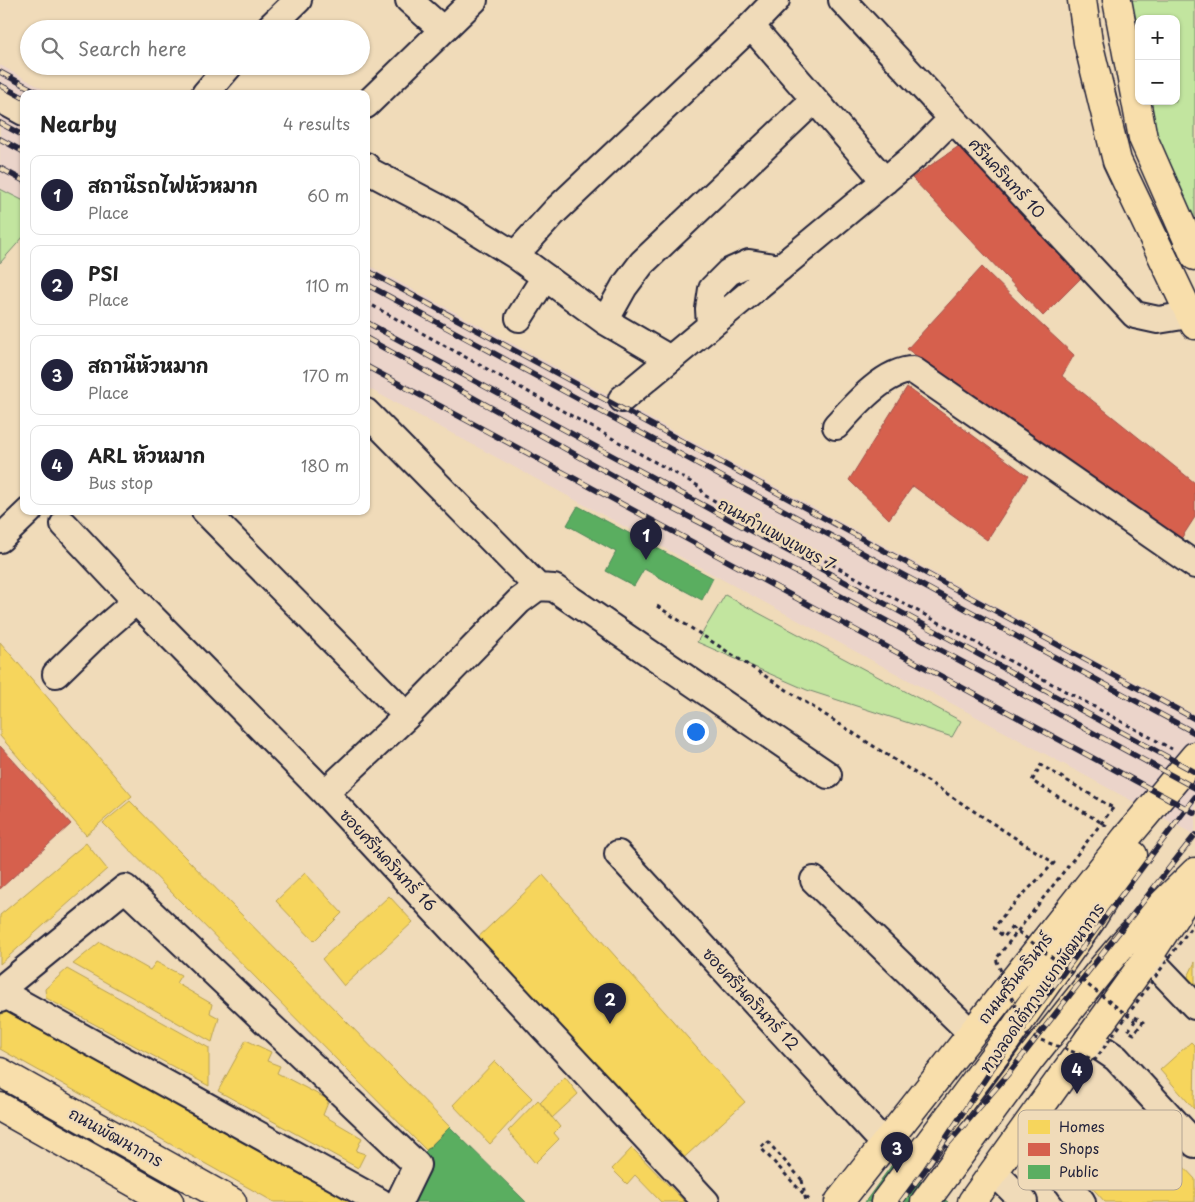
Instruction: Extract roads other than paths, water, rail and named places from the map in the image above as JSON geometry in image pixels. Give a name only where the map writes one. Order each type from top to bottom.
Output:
[{"type":"main road","points":[[1082,0],[1088,42],[1117,161],[1192,320]]},
{"type":"main road","points":[[1117,0],[1143,138],[1195,256]]},
{"type":"main road","name":"ถนนศรีนครินทร์","points":[[839,1202],[1126,838],[1194,763]]},
{"type":"main road","name":"ทางลอดใต้ทางแยกพัฒนาการ","points":[[885,1202],[1007,1039],[1092,919],[1122,870],[1194,763]]},
{"type":"main road","name":"ทางลอดใต้ทางแยกพัฒนาการ","points":[[925,1202],[1031,1058],[1110,958],[1141,924],[1195,872]]},
{"type":"main road","points":[[1038,1110],[1148,957],[1195,886]]},
{"type":"main road","name":"ถนนพัฒนาการ","points":[[0,1072],[232,1202]]},
{"type":"main road","name":"ถนนพัฒนาการ","points":[[0,1089],[197,1202]]},
{"type":"main road","name":"ถนนพัฒนาการ","points":[[0,1106],[169,1202]]},
{"type":"main road","points":[[0,1126],[136,1202]]},
{"type":"main road","points":[[972,1202],[1018,1139]]},
{"type":"street","points":[[277,20],[298,0]]},
{"type":"street","points":[[409,0],[443,30]]},
{"type":"street","points":[[370,101],[474,0]]},
{"type":"street","points":[[515,255],[556,210],[751,26],[776,0]]},
{"type":"street","name":"ศรีนครินทร์ 10","points":[[842,0],[1135,316],[1158,320],[1192,320]]},
{"type":"street","points":[[751,26],[884,181]]},
{"type":"street","points":[[208,90],[221,75]]},
{"type":"street","points":[[0,99],[20,110]]},
{"type":"street","points":[[605,321],[624,287],[642,263],[814,100]]},
{"type":"street","points":[[622,399],[917,154],[952,119]]},
{"type":"street","points":[[370,172],[439,208],[515,255],[605,321],[670,359]]},
{"type":"street","points":[[519,318],[545,277]]},
{"type":"street","points":[[836,426],[865,395],[903,370],[913,370],[1195,565]]},
{"type":"street","points":[[370,416],[538,587]]},
{"type":"street","points":[[0,539],[25,515]]},
{"type":"street","points":[[208,515],[407,716]]},
{"type":"street","name":"ซอยศรีนครินทร์ 16","points":[[64,524],[325,793],[706,1202]]},
{"type":"street","points":[[325,793],[407,716],[519,601],[538,587],[554,588],[828,775]]},
{"type":"street","points":[[56,674],[136,600]]},
{"type":"street","name":"ซอยศรีนครินทร์ 12","points":[[618,854],[884,1143]]},
{"type":"street","points":[[814,880],[972,1033]]},
{"type":"street","points":[[380,1202],[1,996],[6,985],[125,888],[417,1165],[398,1202]]},
{"type":"street","points":[[1148,957],[1195,1006]]},
{"type":"street","points":[[1088,1039],[1116,1058],[1164,1110]]},
{"type":"street","points":[[1182,1130],[1195,1144]]},
{"type":"street","points":[[994,1172],[1024,1202]]},
{"type":"street","points":[[1073,1190],[1082,1202]]},
{"type":"railway","points":[[0,72],[34,90]]},
{"type":"railway","points":[[0,85],[20,96]]},
{"type":"railway","points":[[0,123],[20,134]]},
{"type":"railway","points":[[0,139],[20,150]]},
{"type":"railway","points":[[0,168],[20,179]]},
{"type":"railway","points":[[370,272],[1195,719]]},
{"type":"railway","points":[[370,286],[1195,733]]},
{"type":"railway","points":[[370,324],[1195,772]]},
{"type":"railway","points":[[370,340],[668,506],[800,574],[1195,788]]},
{"type":"railway","points":[[370,368],[1195,813]]},
{"type":"railway","points":[[901,1202],[996,1063],[1195,797]]},
{"type":"railway","points":[[947,1145],[1009,1073],[1195,835]]},
{"type":"place","name":"สถานีรถไฟหัวหมาก","points":[[646,560]]},
{"type":"place","name":"PSI","points":[[610,1024]]},
{"type":"place","name":"ARL หัวหมาก","points":[[1077,1094]]},
{"type":"place","name":"สถานีหัวหมาก","points":[[897,1173]]}]
